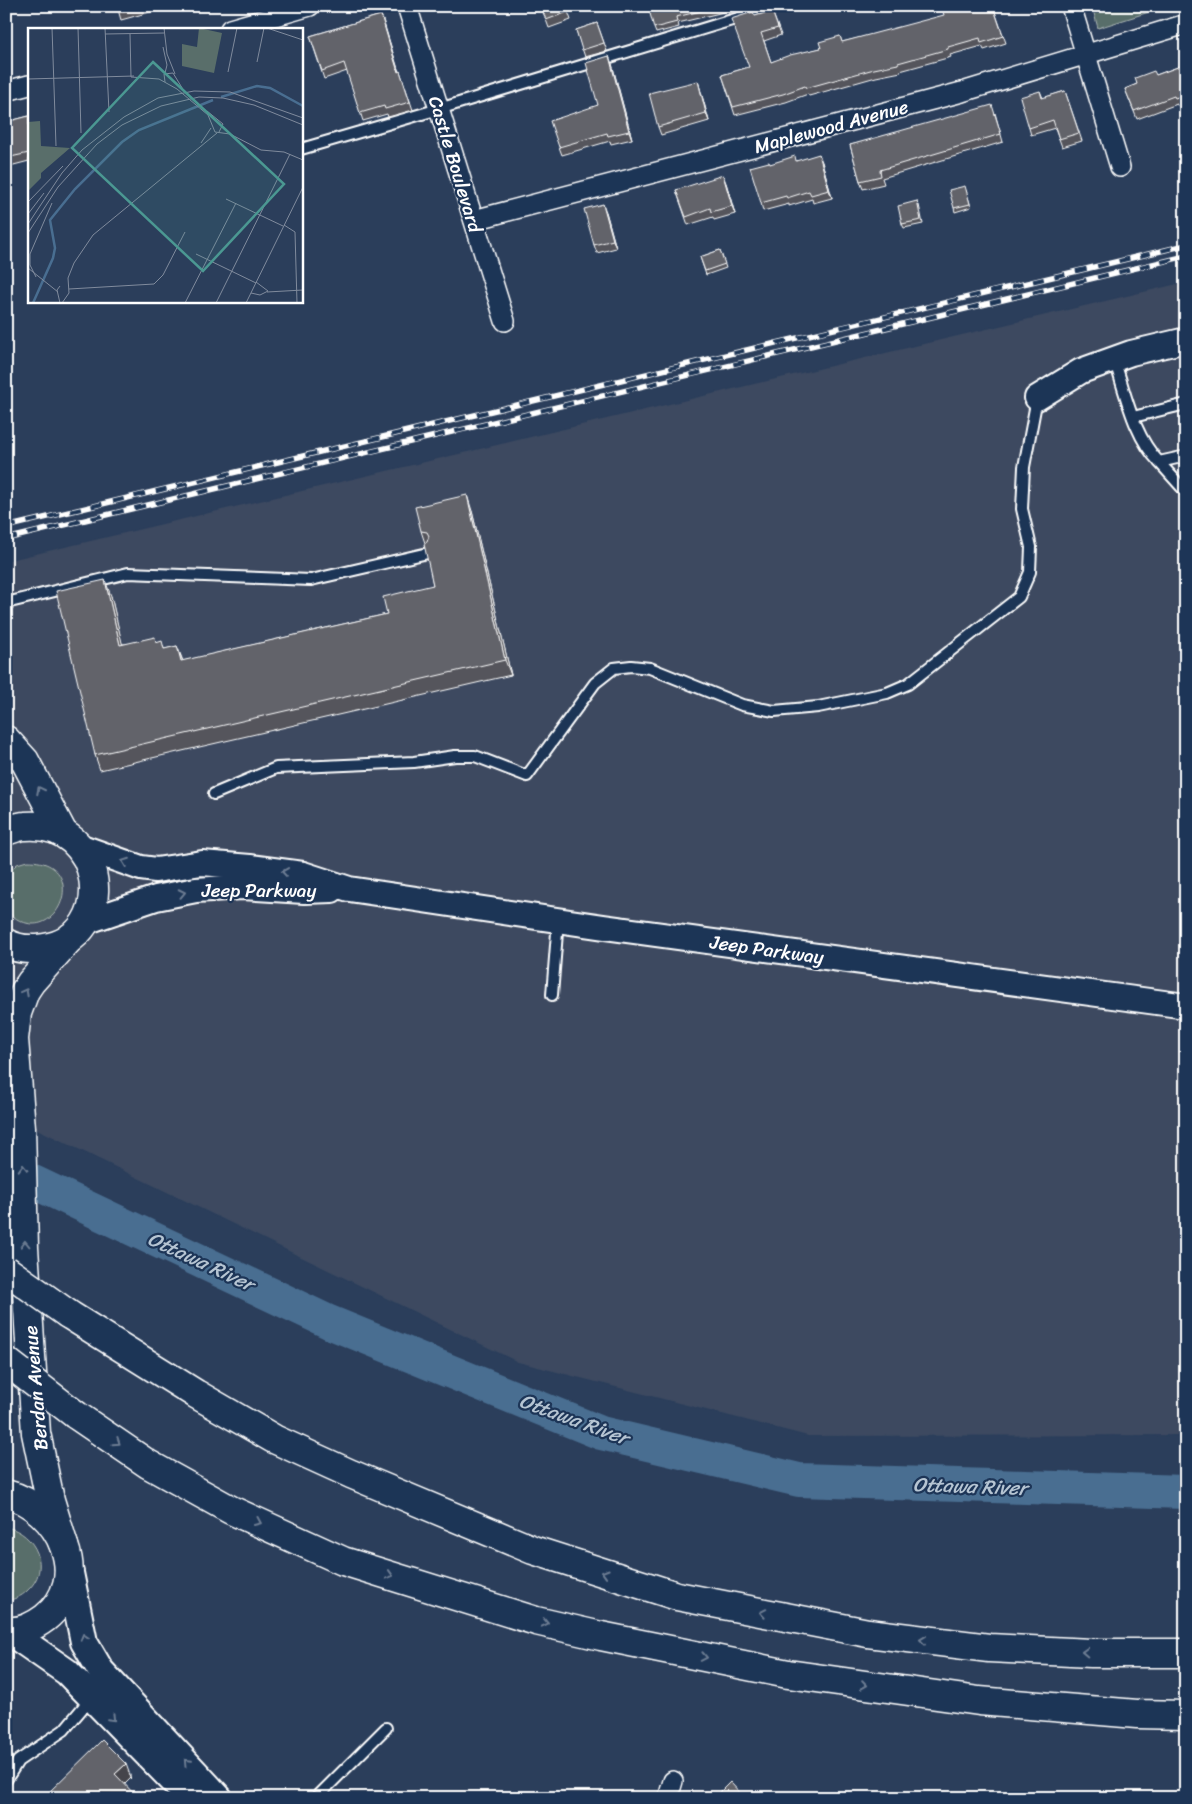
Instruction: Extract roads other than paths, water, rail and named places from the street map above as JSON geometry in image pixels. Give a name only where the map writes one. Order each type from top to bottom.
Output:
[{"type":"main road","points":[[6,740],[25,761],[71,839],[90,863],[95,883],[93,904],[78,930],[52,947],[32,950],[6,943]]},
{"type":"main road","points":[[6,831],[23,826],[44,826],[71,839]]},
{"type":"main road","name":"Berdan Avenue","points":[[70,1573],[42,1467],[36,1433],[24,1209],[22,1128],[14,1039],[17,1013],[31,982],[78,930]]},
{"type":"main road","points":[[6,1270],[68,1314],[196,1394],[274,1439],[350,1474],[533,1550],[677,1596],[868,1634],[989,1648],[1114,1653],[1186,1653]]},
{"type":"main road","points":[[6,1361],[76,1415],[148,1464],[231,1510],[343,1561],[536,1621],[788,1674],[979,1701],[1137,1714],[1186,1714]]},
{"type":"main road","points":[[6,1494],[20,1499],[41,1512],[58,1533],[64,1546]]},
{"type":"main road","points":[[7,1631],[16,1632],[28,1628],[49,1614],[63,1596],[70,1573]]},
{"type":"main road","points":[[70,1573],[84,1642],[100,1671],[219,1798]]},
{"type":"main road","points":[[7,1631],[67,1672],[190,1798]]},
{"type":"main road","points":[[1114,1653],[1186,1643]]},
{"type":"main road","points":[[1137,1714],[1186,1724]]},
{"type":"street","points":[[233,28],[310,6]]},
{"type":"street","name":"Castle Boulevard","points":[[408,6],[505,321]]},
{"type":"street","points":[[1071,6],[1120,167]]},
{"type":"street","name":"Maplewood Avenue","points":[[474,220],[962,92],[1186,24]]},
{"type":"street","points":[[6,91],[28,85]]},
{"type":"street","points":[[1037,398],[1081,371],[1114,358],[1186,340]]},
{"type":"street","name":"Jeep Parkway","points":[[71,839],[141,868],[156,870],[202,863],[250,867],[303,874],[349,889],[558,920],[1186,1006]]},
{"type":"street","name":"Jeep Parkway","points":[[78,930],[156,898],[196,890],[242,887],[304,891],[349,889]]},
{"type":"lane","points":[[302,149],[778,6]]},
{"type":"lane","points":[[1114,358],[1142,441],[1148,451],[1186,492]]},
{"type":"lane","points":[[214,794],[276,768],[414,762],[454,756],[475,756],[527,776],[595,683],[614,668],[631,666],[650,668],[742,705],[774,711],[818,707],[887,693],[908,684],[1019,597],[1030,572],[1031,548],[1022,509],[1024,467],[1037,398]]},
{"type":"lane","points":[[1134,417],[1186,404]]},
{"type":"lane","points":[[1158,462],[1186,456]]},
{"type":"lane","points":[[6,603],[128,573],[311,580],[428,552]]},
{"type":"lane","points":[[552,995],[558,920]]},
{"type":"lane","points":[[6,1780],[18,1761],[64,1730],[92,1697]]},
{"type":"lane","points":[[316,1798],[386,1728]]},
{"type":"lane","points":[[6,1761],[18,1761]]},
{"type":"waterway","name":"Ottawa River","points":[[6,1169],[329,1322],[601,1433],[799,1480],[1186,1492]]},
{"type":"railway","points":[[6,527],[1186,245]]},
{"type":"railway","points":[[6,539],[1186,256]]}]
